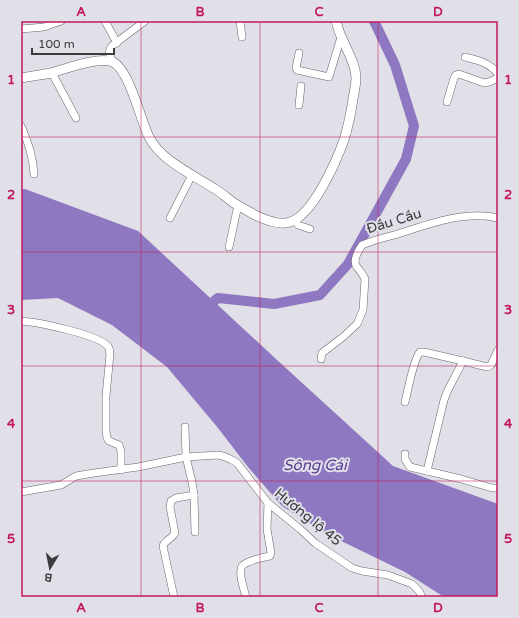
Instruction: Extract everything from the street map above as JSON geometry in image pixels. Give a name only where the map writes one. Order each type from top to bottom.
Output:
[{"type":"street","points":[[21,29],[44,27],[62,21]]},
{"type":"street","points":[[105,21],[116,43]]},
{"type":"street","points":[[112,62],[109,52],[110,48],[145,21]]},
{"type":"street","points":[[240,21],[242,37]]},
{"type":"street","points":[[21,78],[52,73],[87,63],[100,61],[112,62],[122,70],[128,81],[146,131],[154,144],[174,164],[254,214],[274,222],[287,223],[295,220],[306,211],[317,197],[336,160],[348,126],[356,78],[350,56],[341,37],[336,21]]},
{"type":"street","points":[[299,53],[296,68],[297,70],[329,77],[341,37]]},
{"type":"street","points":[[465,57],[486,64],[498,74]]},
{"type":"street","points":[[52,73],[76,118]]},
{"type":"street","points":[[447,102],[456,75],[459,74],[484,83],[498,78]]},
{"type":"street","points":[[299,105],[300,86]]},
{"type":"street","points":[[21,126],[32,156],[34,174]]},
{"type":"street","points":[[170,218],[192,175]]},
{"type":"street","points":[[229,247],[238,205]]},
{"type":"street","name":"Đầu Cầu","points":[[321,359],[322,353],[357,324],[363,310],[365,279],[355,263],[357,252],[362,245],[455,217],[486,216],[498,218]]},
{"type":"street","points":[[295,220],[298,225],[310,229]]},
{"type":"street","points":[[21,321],[61,328],[99,340],[105,343],[109,348],[110,354],[106,396],[106,431],[109,441],[119,445],[121,451],[121,470]]},
{"type":"street","points":[[405,402],[416,358],[420,352],[488,367],[491,365],[498,350]]},
{"type":"street","points":[[427,471],[444,400],[463,361]]},
{"type":"street","points":[[185,427],[186,457],[194,495],[195,532]]},
{"type":"street","points":[[405,454],[405,459],[409,466],[498,488]]},
{"type":"street","name":"Hương lộ 45","points":[[21,492],[61,485],[76,476],[121,470],[186,457],[223,456],[232,460],[241,468],[268,503],[315,542],[349,566],[362,571],[388,575],[412,584],[419,591],[422,597]]},
{"type":"street","points":[[174,597],[163,546],[165,542],[175,533],[171,502],[174,499],[194,495]]},
{"type":"street","points":[[246,597],[241,574],[243,565],[270,556],[271,553],[267,529],[268,503]]},
{"type":"water","name":"Sông Cái","points":[[21,189],[25,189],[138,231],[393,466],[498,504],[498,597],[444,597],[405,572],[327,534],[282,506],[248,467],[218,428],[167,367],[112,325],[58,298],[21,300]]},
{"type":"waterway","points":[[203,310],[218,298],[274,304],[320,295],[348,264],[406,159],[414,126],[395,65],[374,21]]}]
